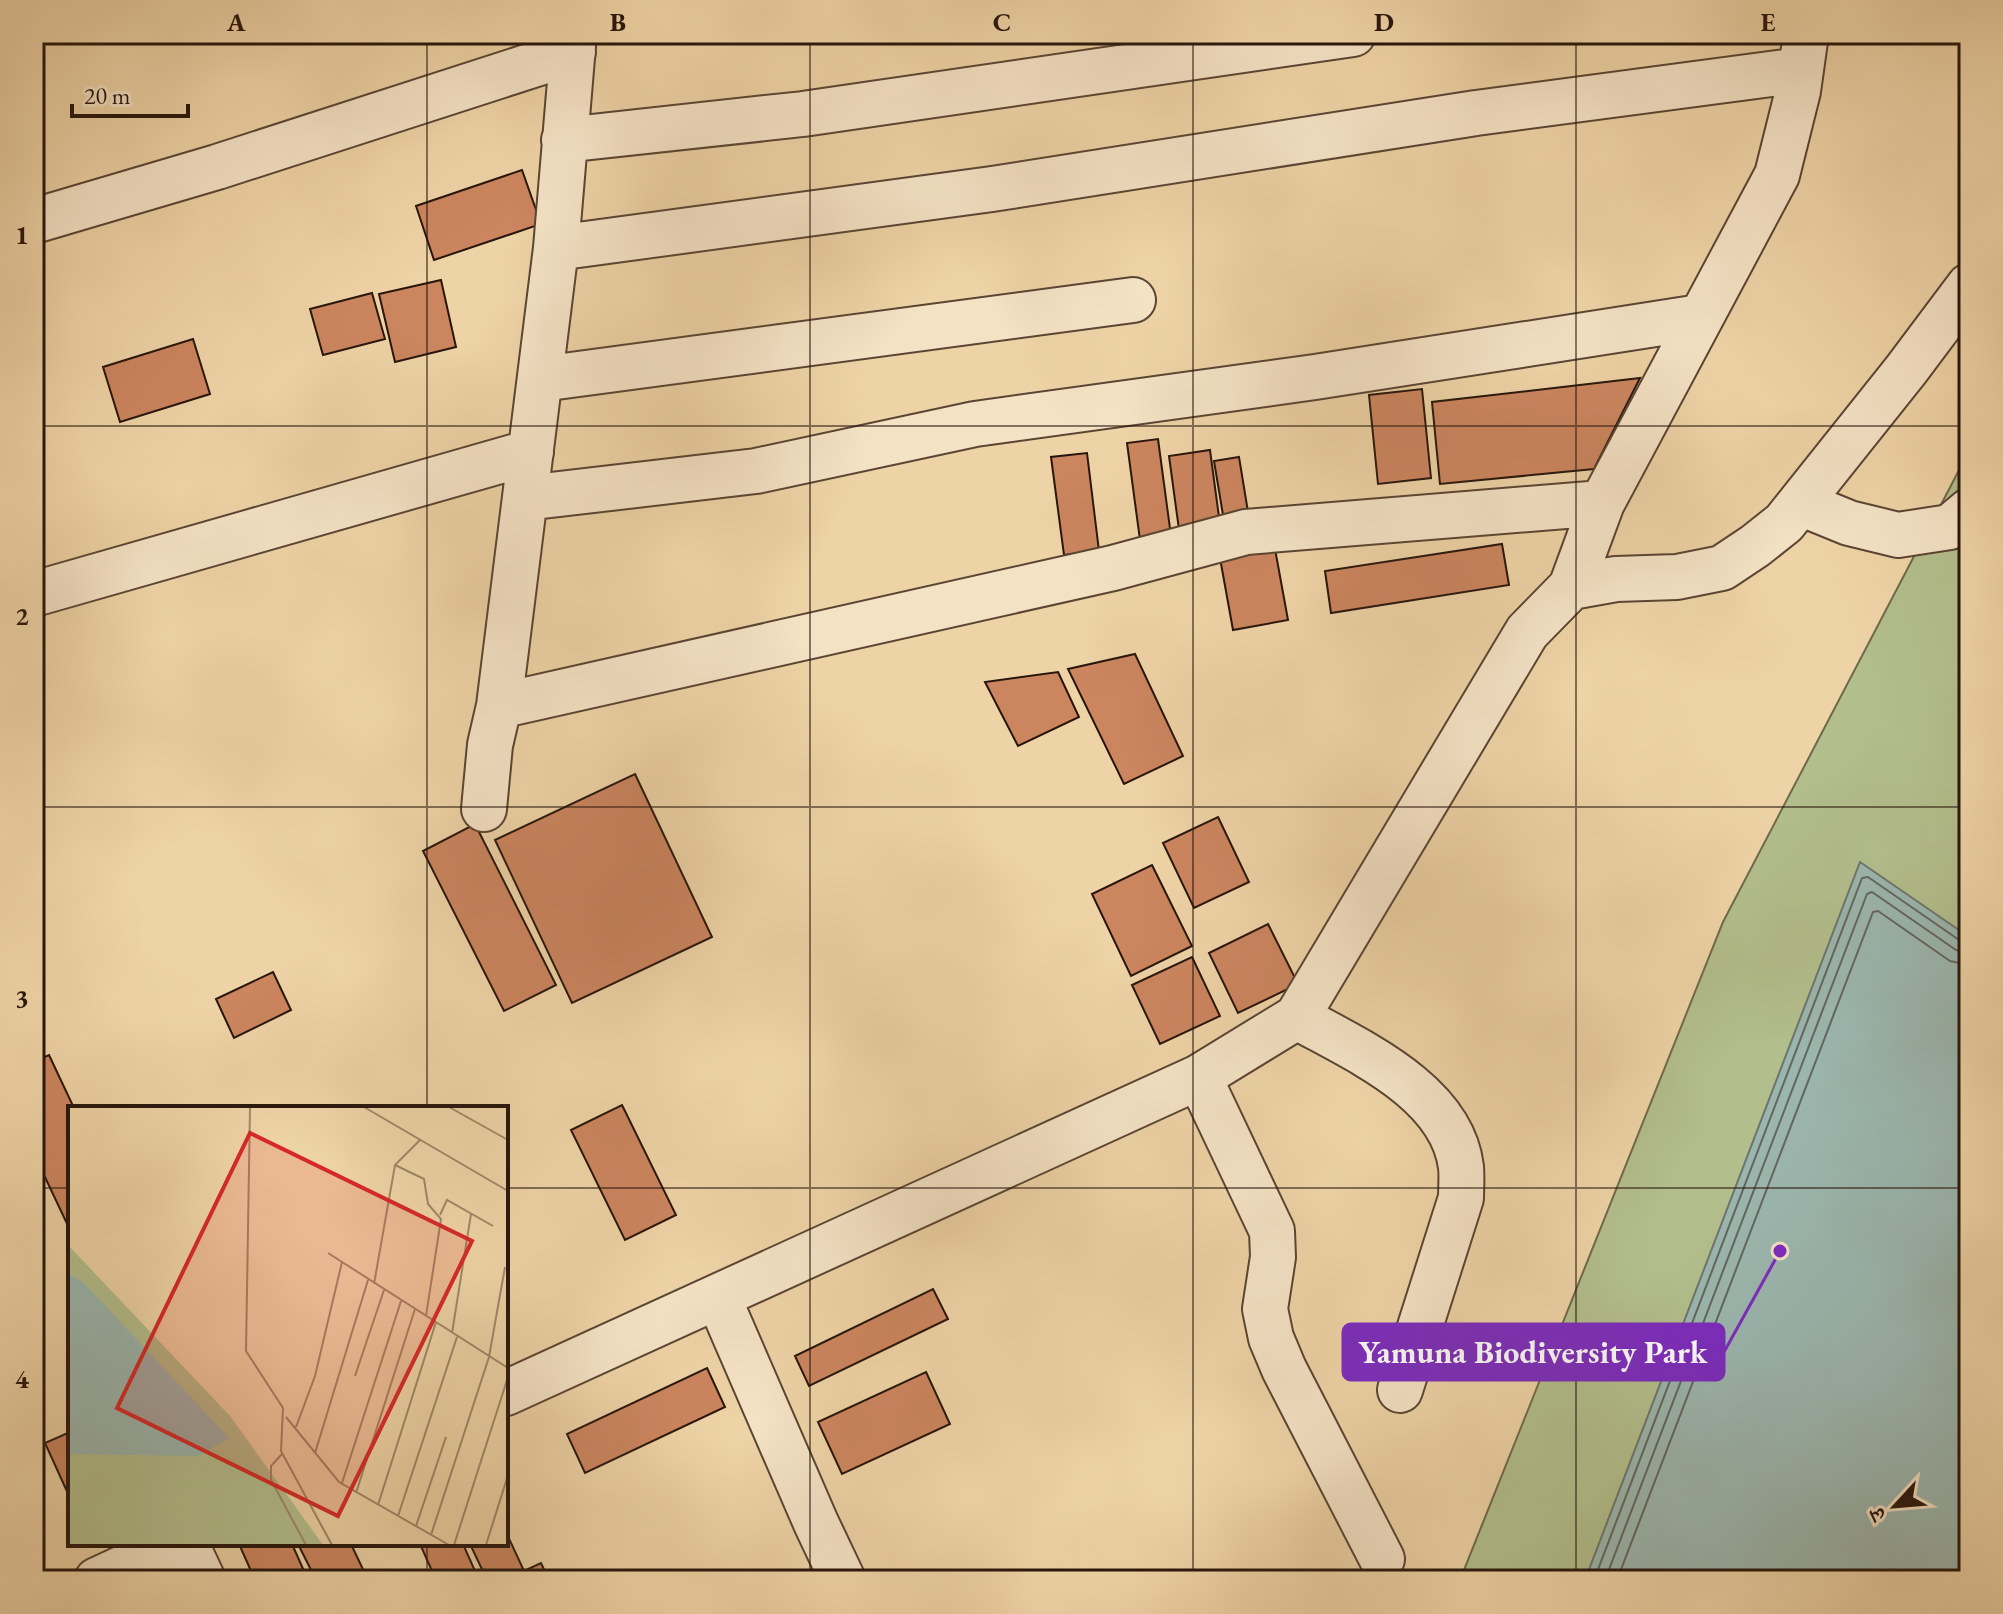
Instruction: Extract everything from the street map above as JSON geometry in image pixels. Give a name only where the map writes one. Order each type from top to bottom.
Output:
[{"type":"street","points":[[564,140],[803,114],[1353,34]]},
{"type":"street","points":[[34,221],[217,167],[574,43],[541,379],[499,706],[490,745],[484,809]]},
{"type":"street","points":[[508,1392],[1199,1077],[1297,1017],[1527,632],[1571,587],[1602,503],[1777,175],[1804,52],[1476,113],[992,189],[556,248]]},
{"type":"street","points":[[1571,587],[1616,579],[1677,577],[1722,568],[1784,523],[1969,286]]},
{"type":"street","points":[[541,379],[1133,300]]},
{"type":"street","points":[[525,498],[756,471],[975,424],[1315,377],[1700,317]]},
{"type":"street","points":[[34,594],[531,452]]},
{"type":"street","points":[[499,706],[1113,568],[1246,532],[1602,503]]},
{"type":"street","points":[[1800,503],[1849,523],[1898,535],[1950,527],[1969,511]]},
{"type":"street","points":[[1297,1017],[1385,1067],[1429,1102],[1448,1128],[1461,1166],[1461,1198],[1400,1390]]},
{"type":"street","points":[[1199,1077],[1272,1231],[1273,1257],[1265,1309],[1271,1338],[1382,1559]]},
{"type":"street","points":[[718,1297],[843,1580]]},
{"type":"street","points":[[97,1580],[171,1546]]},
{"type":"street","points":[[187,1546],[203,1580]]},
{"type":"green space","points":[[1969,451],[1969,1580],[1460,1580],[1723,922]]},
{"type":"water","points":[[1860,862],[1969,937],[1969,1580],[1585,1580]]},
{"type":"building","points":[[522,170],[541,224],[434,260],[416,206]]},
{"type":"building","points":[[441,280],[456,347],[395,362],[379,294]]},
{"type":"building","points":[[372,293],[385,339],[323,355],[310,309]]},
{"type":"building","points":[[193,339],[210,394],[120,422],[103,367]]},
{"type":"building","points":[[1640,378],[1594,469],[1440,484],[1432,402]]},
{"type":"building","points":[[1422,389],[1431,478],[1378,484],[1369,395]]},
{"type":"building","points":[[1158,439],[1171,536],[1140,540],[1127,443]]},
{"type":"building","points":[[1210,450],[1221,532],[1180,537],[1169,456]]},
{"type":"building","points":[[1087,453],[1099,551],[1064,555],[1051,457]]},
{"type":"building","points":[[1239,457],[1249,518],[1224,521],[1214,461]]},
{"type":"building","points":[[1273,538],[1288,620],[1233,630],[1218,547]]},
{"type":"building","points":[[1502,544],[1509,585],[1331,613],[1325,571]]},
{"type":"building","points":[[1135,654],[1183,756],[1124,784],[1068,669]]},
{"type":"building","points":[[1058,672],[1079,717],[1018,746],[985,682]]},
{"type":"building","points":[[635,774],[712,937],[572,1003],[495,840]]},
{"type":"building","points":[[1218,817],[1249,882],[1194,908],[1163,843]]},
{"type":"building","points":[[475,824],[556,985],[504,1011],[423,851]]},
{"type":"building","points":[[1152,865],[1192,946],[1131,976],[1092,894]]},
{"type":"building","points":[[1268,924],[1298,984],[1238,1013],[1209,953]]},
{"type":"building","points":[[1192,957],[1220,1016],[1160,1044],[1132,985]]},
{"type":"building","points":[[273,972],[291,1010],[234,1038],[216,999]]},
{"type":"building","points":[[49,1055],[73,1106],[68,1106],[68,1226],[34,1154],[34,1062]]},
{"type":"building","points":[[622,1105],[676,1215],[625,1240],[571,1130]]},
{"type":"building","points":[[933,1289],[948,1319],[809,1386],[795,1356]]},
{"type":"building","points":[[707,1368],[725,1407],[585,1473],[567,1434]]},
{"type":"building","points":[[926,1372],[950,1424],[842,1474],[818,1422]]},
{"type":"building","points":[[68,1433],[68,1494],[45,1443]]},
{"type":"building","points":[[508,1536],[524,1571],[541,1563],[549,1580],[487,1580],[471,1546],[508,1546]]},
{"type":"building","points":[[240,1546],[293,1546],[308,1580],[255,1580]]},
{"type":"building","points":[[299,1546],[352,1546],[368,1580],[316,1580]]},
{"type":"building","points":[[421,1546],[464,1546],[479,1580],[436,1580]]},
{"type":"place","name":"Yamuna Biodiversity Park","points":[[1780,1251]]}]
